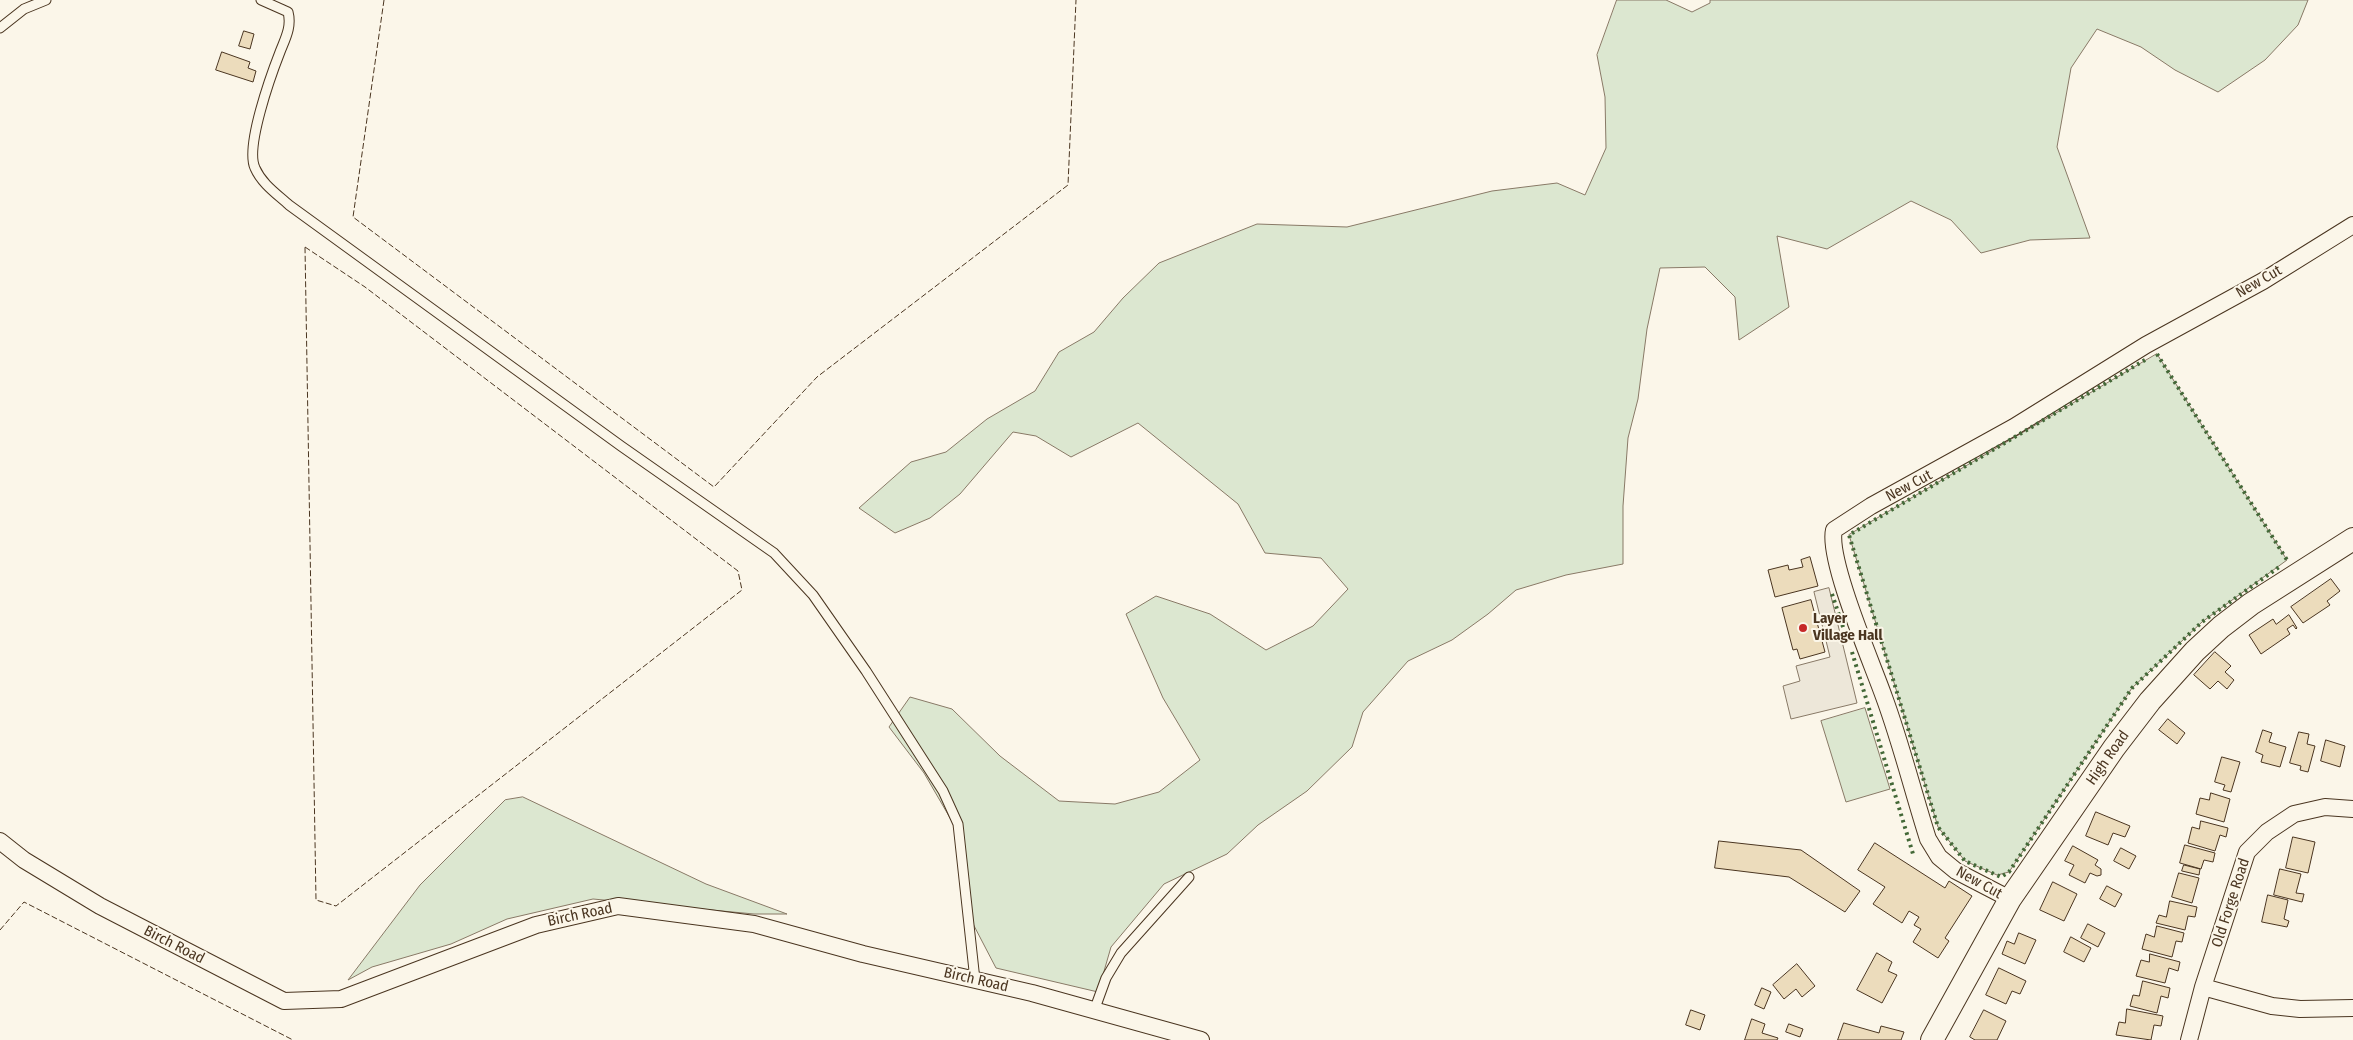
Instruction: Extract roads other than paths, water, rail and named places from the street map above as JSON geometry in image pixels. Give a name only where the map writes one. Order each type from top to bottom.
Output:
[{"type":"main road","name":"High Road","points":[[1932,1040],[2010,899],[2114,748],[2150,701],[2195,651],[2251,604],[2353,539]]},
{"type":"street","name":"New Cut","points":[[2010,899],[1956,871],[1938,857],[1928,839],[1887,706],[1862,639],[1840,571],[1832,538],[1834,530],[1862,511],[2014,427],[2146,345],[2263,281],[2353,225]]},
{"type":"street","name":"Old Forge Road","points":[[2190,1040],[2203,987],[2247,852],[2267,832],[2294,814],[2326,807],[2353,809]]},
{"type":"street","name":"Birch Road","points":[[0,841],[24,860],[100,906],[284,1001],[341,1000],[536,925],[618,906],[754,924],[863,954],[1032,993],[1201,1040]]},
{"type":"street","points":[[2203,987],[2272,1006],[2300,1009],[2353,1008]]},
{"type":"lane","points":[[0,28],[24,9],[46,0]]},
{"type":"lane","points":[[261,0],[288,12],[291,22],[272,74],[254,133],[254,167],[264,184],[289,205],[620,446],[774,553],[790,568],[812,595],[866,671],[943,791],[958,824],[975,980]]},
{"type":"lane","points":[[1094,1011],[1106,978],[1121,953],[1189,877]]},
{"type":"place","name":"Layer Village Hall","points":[[1803,628]]}]
